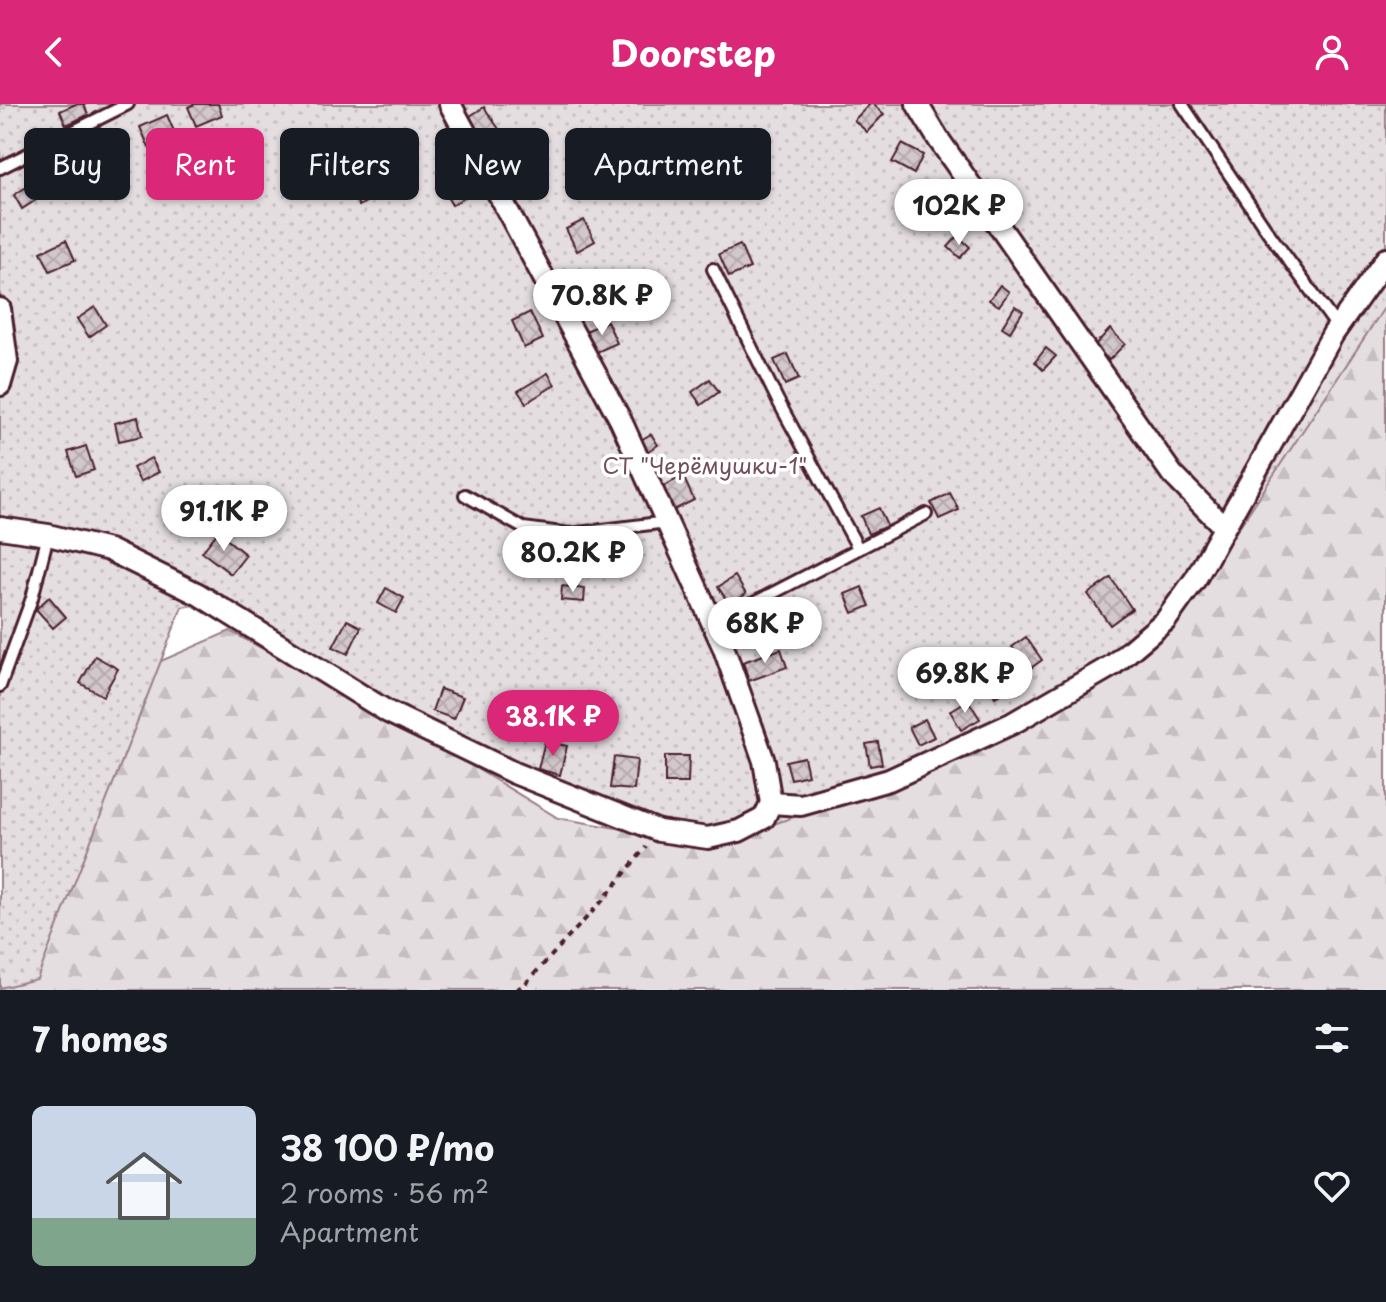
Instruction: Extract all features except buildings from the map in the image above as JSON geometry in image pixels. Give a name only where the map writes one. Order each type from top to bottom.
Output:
[{"type":"street","points":[[0,528],[48,535],[109,550],[198,594],[388,712],[514,773],[659,831],[708,838],[739,831],[764,818],[771,803],[764,761],[713,624],[621,421],[450,104]]},
{"type":"street","points":[[917,104],[1172,474],[1224,527]]},
{"type":"street","points":[[771,803],[801,805],[889,780],[1013,723],[1113,665],[1166,620],[1196,578],[1338,328],[1386,259]]},
{"type":"street","points":[[0,309],[7,361],[0,385]]},
{"type":"lane","points":[[0,168],[128,104]]},
{"type":"lane","points":[[1182,104],[1268,232],[1338,328]]},
{"type":"lane","points":[[713,269],[778,401],[858,548]]},
{"type":"lane","points":[[465,495],[523,528],[570,534],[667,522]]},
{"type":"lane","points":[[713,624],[926,514]]},
{"type":"lane","points":[[0,686],[32,598],[48,535]]},
{"type":"path","points":[[516,990],[604,899],[659,831]]},
{"type":"green space","name":"СТ \"Черёмушки-1\"","points":[[0,104],[1386,104],[1386,305],[1173,627],[1021,729],[895,790],[794,817],[701,849],[511,781],[386,724],[199,604],[182,607],[37,979],[0,988]]},
{"type":"green space","points":[[1386,274],[1386,990],[0,990],[0,962],[27,719],[230,631],[426,738],[558,818],[693,841],[974,756],[1145,629]]}]
